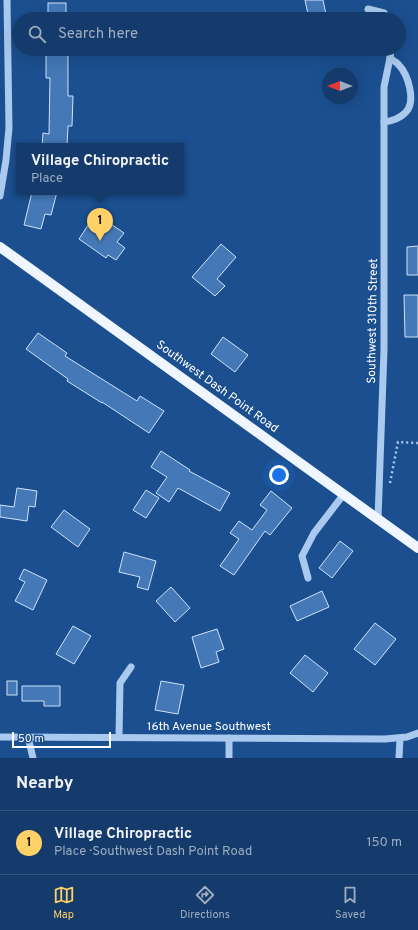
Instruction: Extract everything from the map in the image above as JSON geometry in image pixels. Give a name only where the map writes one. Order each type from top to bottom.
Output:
[{"type":"main road","name":"Southwest Dash Point Road","points":[[0,247],[418,548]]},
{"type":"street","points":[[0,196],[6,160],[9,128],[7,0]]},
{"type":"street","points":[[368,9],[380,12]]},
{"type":"street","points":[[384,122],[394,120],[405,113],[409,107],[411,93],[408,79],[399,64],[390,58]]},
{"type":"street","name":"Southwest 310th Street","points":[[378,519],[384,350],[384,87],[390,58]]},
{"type":"street","points":[[0,89],[8,90]]},
{"type":"street","points":[[308,578],[302,556],[314,533],[344,494]]},
{"type":"street","points":[[119,737],[120,683],[131,667]]},
{"type":"street","name":"16th Avenue Southwest","points":[[0,737],[400,738],[418,734]]},
{"type":"street","points":[[28,737],[33,758]]},
{"type":"street","points":[[229,738],[229,758]]},
{"type":"street","points":[[399,758],[400,738]]},
{"type":"path","points":[[390,484],[398,442],[418,442]]},
{"type":"building","points":[[305,0],[323,0],[326,12],[308,12]]},
{"type":"building","points":[[48,3],[66,3],[66,12],[48,12]]},
{"type":"building","points":[[46,56],[68,56],[68,96],[73,96],[72,126],[68,126],[67,143],[42,143],[43,133],[49,134],[50,78],[46,78]]},
{"type":"building","points":[[31,195],[56,195],[51,215],[45,214],[41,229],[24,225]]},
{"type":"building","points":[[105,220],[124,233],[117,242],[125,248],[116,260],[108,255],[106,258],[79,239],[90,222],[99,228]]},
{"type":"building","points":[[221,244],[236,257],[217,279],[225,286],[215,296],[192,277]]},
{"type":"building","points":[[418,246],[418,275],[407,275],[407,247]]},
{"type":"building","points":[[404,295],[418,295],[418,337],[405,337]]},
{"type":"building","points":[[38,333],[67,353],[65,356],[137,401],[140,396],[164,411],[149,433],[67,381],[68,379],[26,349]]},
{"type":"building","points":[[223,337],[248,355],[235,372],[211,354]]},
{"type":"building","points":[[161,451],[190,470],[189,471],[230,493],[220,511],[178,488],[169,502],[156,493],[167,477],[151,467]]},
{"type":"building","points":[[17,488],[37,491],[35,507],[29,506],[27,521],[0,517],[0,505],[14,507]]},
{"type":"building","points":[[146,490],[159,498],[146,518],[133,510]]},
{"type":"building","points":[[271,491],[292,508],[270,535],[265,531],[234,575],[220,566],[239,539],[230,533],[239,521],[252,530],[267,510],[260,505]]},
{"type":"building","points":[[64,510],[90,529],[78,547],[51,527]]},
{"type":"building","points":[[340,541],[353,551],[332,578],[319,568]]},
{"type":"building","points":[[124,552],[156,561],[148,590],[137,587],[140,577],[119,572]]},
{"type":"building","points":[[24,569],[47,580],[33,610],[15,601],[25,582],[19,579]]},
{"type":"building","points":[[171,587],[190,608],[175,622],[156,601]]},
{"type":"building","points":[[322,591],[329,607],[297,621],[290,606]]},
{"type":"building","points":[[375,623],[396,639],[375,665],[354,649]]},
{"type":"building","points":[[73,626],[91,636],[74,664],[56,654]]},
{"type":"building","points":[[217,629],[224,649],[216,652],[219,662],[201,668],[192,637]]},
{"type":"building","points":[[305,655],[328,673],[313,692],[290,673]]},
{"type":"building","points":[[7,681],[17,681],[17,695],[7,695]]},
{"type":"building","points":[[161,681],[184,685],[178,714],[155,710]]},
{"type":"building","points":[[22,686],[60,686],[60,706],[44,706],[44,701],[22,701]]},
{"type":"place","name":"Village Chiropractic","points":[[100,241]]}]
